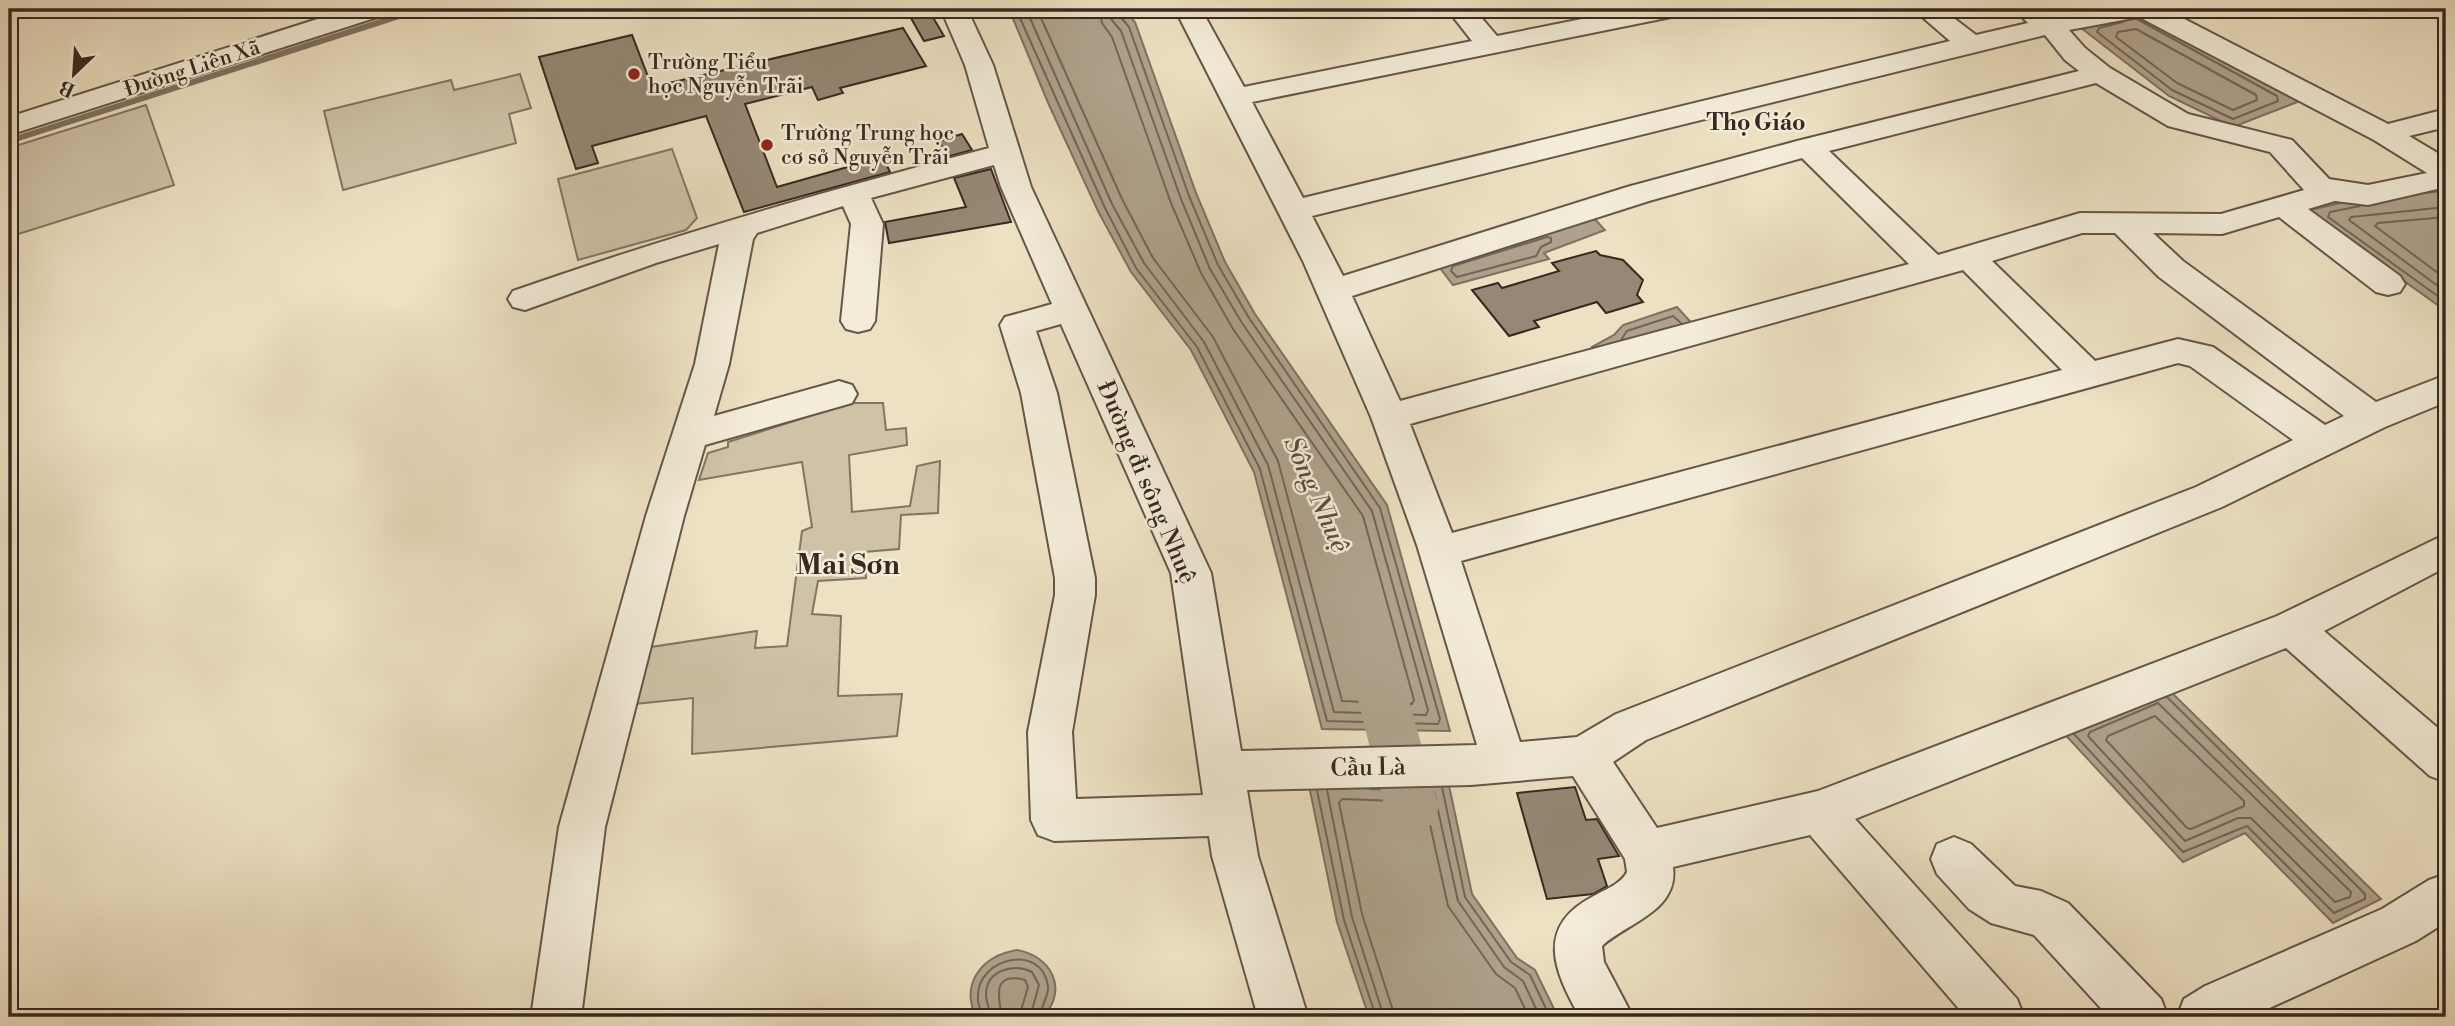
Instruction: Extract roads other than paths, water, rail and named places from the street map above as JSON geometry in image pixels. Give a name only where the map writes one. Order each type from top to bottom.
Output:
[{"type":"street","name":"Đường Liên Xã","points":[[9,126],[375,9]]},
{"type":"street","name":"Đường đi sông Nhuệ","points":[[954,9],[979,65],[1016,187],[1191,573],[1235,856],[1283,1017]]},
{"type":"street","points":[[1188,9],[1296,210],[1389,417],[1439,552],[1488,764]]},
{"type":"street","points":[[1460,9],[1490,45]]},
{"type":"street","points":[[1236,97],[1671,9]]},
{"type":"street","points":[[1926,9],[1971,45]]},
{"type":"street","points":[[2024,9],[2051,25],[2075,54],[2100,74],[2178,120],[2281,146],[2318,186],[2334,191],[2375,194],[2446,178]]},
{"type":"street","points":[[1296,210],[2051,25],[2138,9]]},
{"type":"street","points":[[2145,9],[2384,134],[2446,171]]},
{"type":"street","points":[[1333,291],[1638,194],[1808,147],[2100,74]]},
{"type":"street","points":[[9,148],[146,105]]},
{"type":"street","points":[[2384,134],[2446,118]]},
{"type":"street","points":[[1808,147],[1932,268]]},
{"type":"street","points":[[525,299],[645,256],[853,194],[1004,153]]},
{"type":"street","points":[[1389,417],[1932,268],[2080,223],[2221,224],[2334,191]]},
{"type":"street","points":[[853,194],[867,224],[858,321]]},
{"type":"street","points":[[2284,206],[2388,284]]},
{"type":"street","points":[[2125,225],[2171,269],[2372,418]]},
{"type":"street","points":[[556,1017],[582,827],[665,516],[712,364],[737,237],[746,226]]},
{"type":"street","points":[[1969,257],[2088,375]]},
{"type":"street","points":[[1072,310],[1017,326],[1039,393],[1075,578],[1075,596],[1050,732],[1054,820],[1228,815]]},
{"type":"street","points":[[1439,552],[2178,351],[2201,356],[2322,442]]},
{"type":"street","points":[[1608,1017],[1578,960],[1577,942],[1585,929],[1643,891],[1650,881],[1651,870],[1646,852],[1584,756],[1631,727],[2209,497],[2372,418],[2446,388]]},
{"type":"street","points":[[690,436],[839,394]]},
{"type":"street","points":[[1646,852],[1819,812],[2292,628],[2446,549]]},
{"type":"street","points":[[2292,628],[2446,762]]},
{"type":"street","name":"Cầu Là","points":[[1222,771],[1488,764],[1584,756]]},
{"type":"street","points":[[1819,812],[1999,1017]]},
{"type":"street","points":[[1954,859],[1993,898],[2007,906],[2040,911],[2051,919],[2143,1017]]},
{"type":"street","points":[[2202,1017],[2223,1004],[2399,925],[2446,896]]},
{"type":"water","points":[[1009,9],[1123,9],[1135,22],[1196,193],[1225,262],[1255,314],[1387,505],[1450,731],[1322,729],[1254,472],[1191,350],[1131,272],[1098,211],[1049,105]]},
{"type":"water","points":[[2137,11],[2300,101],[2233,127],[2169,96],[2081,28],[2082,25]]},
{"type":"water","points":[[2446,191],[2446,311],[2306,211],[2362,198]]},
{"type":"water","points":[[1591,215],[1605,230],[1544,253],[1549,259],[1453,285],[1437,264]]},
{"type":"water","points":[[1677,307],[1697,329],[1602,356],[1592,347],[1614,335],[1623,325]]},
{"type":"water","points":[[2163,684],[2381,899],[2333,923],[2245,833],[2183,862],[2059,728]]},
{"type":"water","points":[[1306,771],[1447,776],[1472,894],[1517,958],[1535,970],[1558,1017],[1369,1017],[1337,922]]},
{"type":"water","points":[[1017,950],[1029,953],[1047,966],[1055,985],[1051,1006],[1043,1017],[976,1017],[971,993],[977,973],[994,958]]},
{"type":"waterway","points":[[9,141],[421,9]]},
{"type":"waterway","name":"Sông Nhuệ","points":[[1376,672],[1412,808]]},
{"type":"place","name":"Trường Tiểu học Nguyễn Trãi","points":[[634,74]]},
{"type":"place","name":"Trường Trung học cơ sở Nguyễn Trãi","points":[[767,145]]},
{"type":"district","name":"Thọ Giáo","points":[[1756,122]]},
{"type":"district","name":"Mai Sơn","points":[[848,564]]}]
